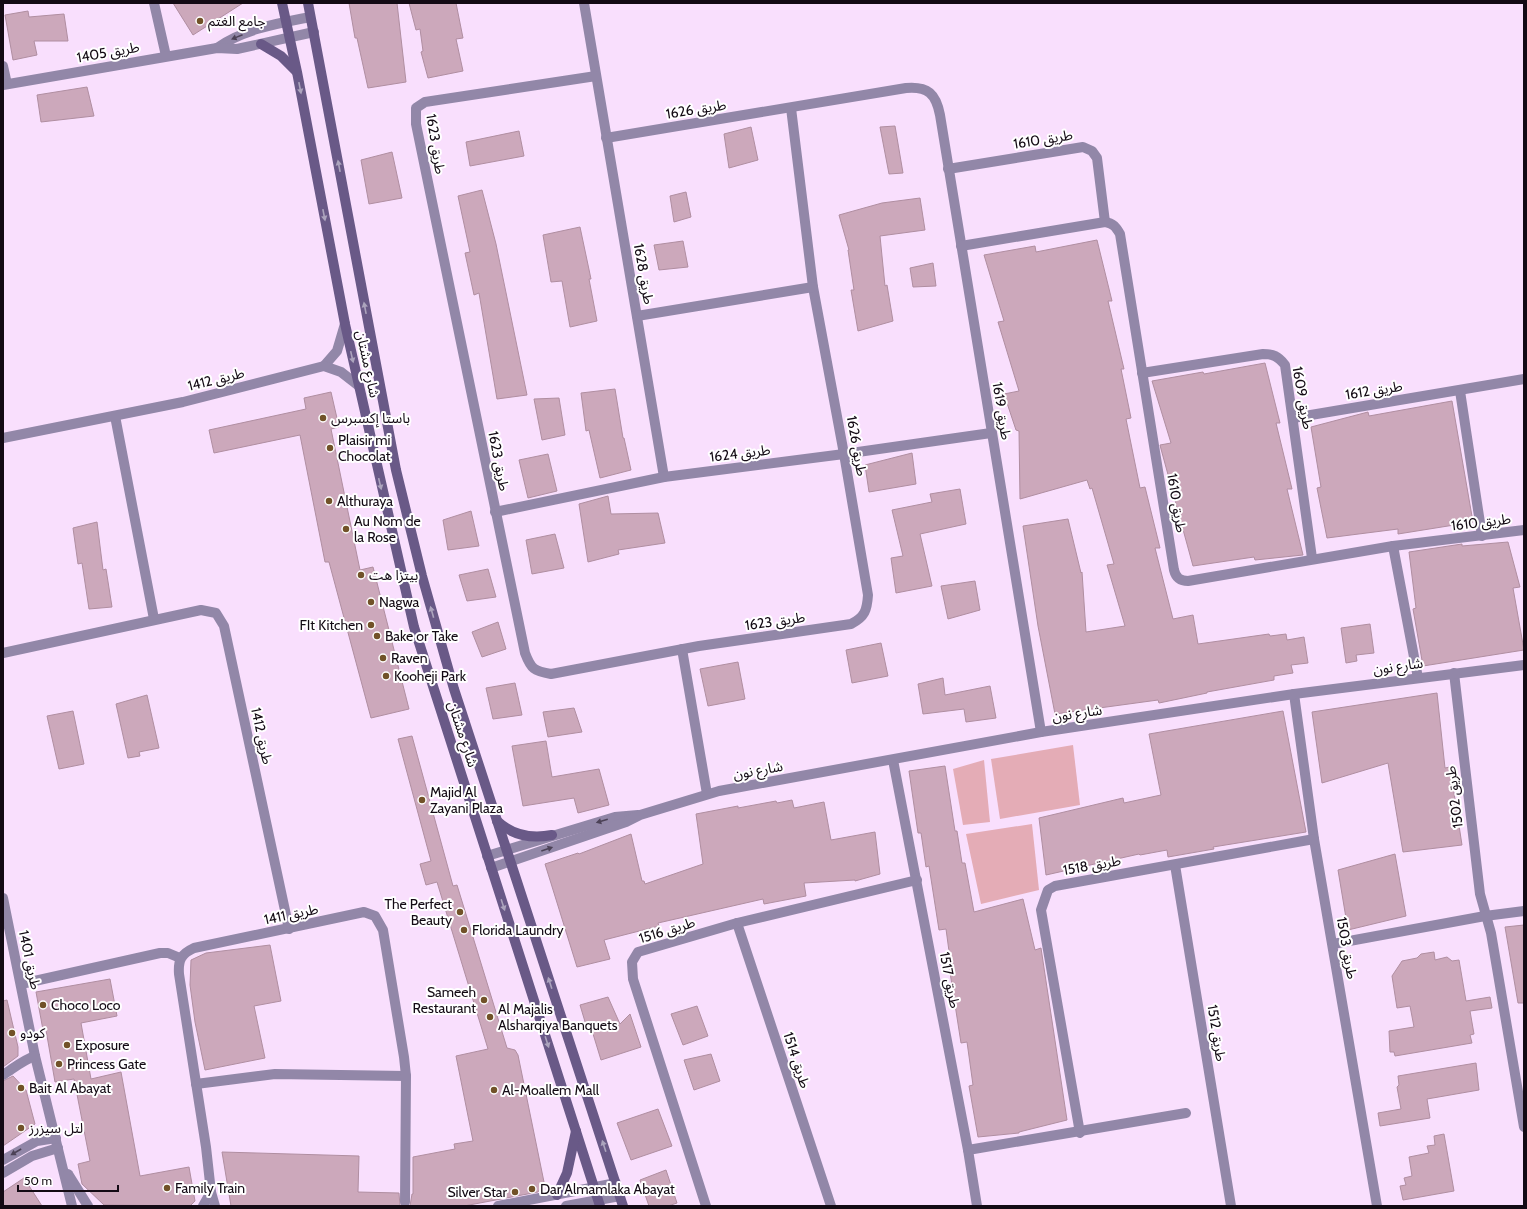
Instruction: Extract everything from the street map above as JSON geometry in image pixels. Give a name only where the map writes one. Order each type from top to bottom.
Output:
[{"type":"street","points":[[154,3],[166,56]]},
{"type":"street","name":"شارع مشتان","points":[[282,3],[297,72],[345,324],[414,627],[599,1203]]},
{"type":"street","name":"شارع مشتان","points":[[308,3],[396,470],[422,576],[452,682],[622,1201]]},
{"type":"street","name":"طريق 1628","points":[[584,3],[664,477]]},
{"type":"street","name":"طريق 1405","points":[[217,48],[235,37],[286,22],[310,17]]},
{"type":"street","name":"طريق 1405","points":[[5,85],[217,48],[237,49],[314,32]]},
{"type":"street","points":[[261,44],[281,56],[297,72]]},
{"type":"street","points":[[3,66],[5,85]]},
{"type":"street","name":"طريق 1623","points":[[596,76],[425,102],[416,108],[418,132],[495,512],[525,653],[530,665],[538,672],[551,674],[682,649],[851,624],[861,619],[867,610]]},
{"type":"street","name":"طريق 1626","points":[[606,138],[916,87],[926,90],[933,96]]},
{"type":"street","name":"طريق 1619","points":[[933,96],[938,106],[1041,732]]},
{"type":"street","name":"طريق 1626","points":[[791,108],[813,287],[844,454],[868,596],[867,610]]},
{"type":"street","name":"طريق 1610","points":[[948,169],[1083,147],[1092,151],[1097,158],[1105,222],[1110,222],[1116,227],[1120,234],[1176,577],[1181,581],[1188,581],[1312,558],[1393,546],[1524,530]]},
{"type":"street","points":[[961,246],[1105,222]]},
{"type":"street","points":[[637,316],[813,287]]},
{"type":"street","points":[[345,324],[337,351],[324,366],[341,372],[359,386]]},
{"type":"street","name":"طريق 1609","points":[[1142,372],[1271,354],[1279,357],[1284,365],[1293,418],[1312,558]]},
{"type":"street","name":"طريق 1412","points":[[3,438],[190,400],[324,366]]},
{"type":"street","name":"طريق 1612","points":[[1293,418],[1524,379]]},
{"type":"street","points":[[1460,391],[1482,536]]},
{"type":"street","points":[[115,416],[154,618]]},
{"type":"street","name":"طريق 1624","points":[[495,512],[664,477],[844,454],[991,433]]},
{"type":"street","points":[[1393,546],[1418,678]]},
{"type":"street","name":"طريق 1412","points":[[3,653],[154,618],[201,610],[216,613],[224,626],[289,929]]},
{"type":"street","points":[[682,649],[707,794]]},
{"type":"street","name":"شارع نون","points":[[491,868],[626,822],[640,815],[707,794],[1041,732],[1294,694],[1524,665]]},
{"type":"street","name":"طريق 1502","points":[[1454,673],[1480,894],[1491,933],[1520,1074],[1524,1127]]},
{"type":"street","name":"طريق 1503","points":[[1294,694],[1314,839],[1333,944],[1376,1206]]},
{"type":"street","name":"طريق 1517","points":[[893,760],[968,1150],[977,1206]]},
{"type":"street","name":"شارع نون","points":[[487,856],[552,835],[623,815],[640,815]]},
{"type":"street","points":[[497,820],[509,830],[524,836],[538,838],[552,835]]},
{"type":"street","name":"طريق 1518","points":[[1080,1132],[1041,910],[1048,890],[1055,886],[1314,839]]},
{"type":"street","name":"طريق 1512","points":[[1175,865],[1231,1206]]},
{"type":"street","name":"طريق 1516","points":[[706,1206],[633,979],[632,962],[638,952],[737,923],[917,880]]},
{"type":"street","name":"طريق 1401","points":[[3,898],[36,1060],[72,1206]]},
{"type":"street","points":[[1333,944],[1485,916],[1524,911]]},
{"type":"street","name":"طريق 1411","points":[[180,958],[186,952],[194,948],[364,912],[375,916],[383,930],[406,1076],[404,1205]]},
{"type":"street","name":"طريق 1514","points":[[737,923],[831,1206]]},
{"type":"street","points":[[21,984],[160,953],[168,953],[180,958],[179,974],[211,1192],[216,1206]]},
{"type":"street","points":[[3,1075],[18,1066],[22,1061],[36,1060]]},
{"type":"street","points":[[196,1084],[275,1074],[406,1076]]},
{"type":"street","points":[[968,1150],[1186,1114]]},
{"type":"street","points":[[557,1195],[567,1173],[576,1131]]},
{"type":"street","points":[[3,1160],[37,1142],[56,1138]]},
{"type":"street","points":[[3,1173],[32,1156],[58,1148]]},
{"type":"street","name":"طريق 1401","points":[[63,1167],[88,1206]]},
{"type":"street","points":[[498,1206],[616,1183]]},
{"type":"street","points":[[204,1206],[211,1192]]},
{"type":"street","points":[[566,1206],[622,1201]]},
{"type":"shaded area","points":[[1073,745],[1080,805],[1000,819],[991,759]]},
{"type":"shaded area","points":[[984,760],[990,822],[963,825],[953,769]]},
{"type":"shaded area","points":[[1032,824],[1039,890],[981,904],[966,834]]},
{"type":"building","name":"جامع الغتم","points":[[173,3],[243,3],[193,35]]},
{"type":"building","points":[[349,3],[397,3],[406,82],[368,88],[357,38],[355,38]]},
{"type":"building","points":[[409,3],[456,3],[463,38],[456,39],[463,71],[428,78],[421,52],[423,51],[420,29],[416,30]]},
{"type":"building","points":[[28,11],[29,17],[64,14],[68,41],[34,41],[37,55],[13,60],[5,15]]},
{"type":"building","points":[[87,87],[94,116],[41,122],[37,95]]},
{"type":"building","points":[[895,126],[903,173],[889,174],[880,127]]},
{"type":"building","points":[[751,127],[758,160],[729,168],[724,134]]},
{"type":"building","points":[[519,131],[524,156],[470,166],[466,142]]},
{"type":"building","points":[[392,152],[402,198],[369,204],[361,160]]},
{"type":"building","points":[[482,190],[496,244],[527,395],[497,399],[479,293],[474,295],[465,253],[470,252],[458,196]]},
{"type":"building","points":[[686,192],[691,217],[674,222],[670,196]]},
{"type":"building","points":[[920,198],[925,230],[880,236],[885,286],[887,285],[893,321],[858,331],[851,290],[854,290],[849,250],[839,215],[882,203]]},
{"type":"building","points":[[580,227],[591,279],[589,279],[597,321],[570,327],[562,281],[551,282],[543,235]]},
{"type":"building","points":[[1097,240],[1112,301],[1108,301],[1124,369],[1121,369],[1131,418],[1126,419],[1140,488],[1145,487],[1160,548],[1155,548],[1173,619],[1193,615],[1198,644],[1269,634],[1270,636],[1286,634],[1287,640],[1304,637],[1308,663],[1291,665],[1293,673],[1274,676],[1274,680],[1207,692],[1159,703],[1158,700],[1055,714],[1038,626],[1023,526],[1068,519],[1081,573],[1082,572],[1086,632],[1125,626],[1107,565],[1114,564],[1092,488],[1090,489],[1087,480],[1020,499],[1019,431],[1016,430],[1004,394],[1019,391],[998,322],[1004,321],[984,255],[1035,246],[1036,252]]},
{"type":"building","points":[[683,241],[688,267],[659,270],[654,245]]},
{"type":"building","points":[[933,263],[936,286],[913,287],[910,268]]},
{"type":"building","points":[[1265,363],[1280,423],[1276,423],[1292,489],[1287,489],[1303,555],[1255,560],[1254,557],[1193,566],[1160,445],[1171,443],[1152,381],[1203,372],[1204,374]]},
{"type":"building","points":[[615,389],[623,438],[631,470],[600,478],[589,430],[586,431],[581,393]]},
{"type":"building","points":[[331,392],[339,427],[331,429],[360,570],[373,567],[409,709],[371,718],[329,562],[325,562],[300,435],[214,453],[209,430],[306,409],[304,398]]},
{"type":"building","points":[[559,398],[565,435],[542,440],[534,399]]},
{"type":"building","points":[[1452,401],[1473,522],[1398,534],[1398,529],[1327,538],[1317,488],[1321,487],[1311,427],[1368,412],[1369,416]]},
{"type":"building","points":[[912,453],[916,484],[869,492],[865,465]]},
{"type":"building","points":[[548,454],[557,491],[528,498],[519,460]]},
{"type":"building","points":[[960,489],[966,524],[920,534],[932,586],[896,593],[891,558],[903,556],[892,510],[932,502],[930,494]]},
{"type":"building","points":[[608,496],[611,514],[658,513],[665,543],[618,550],[619,554],[588,562],[579,504]]},
{"type":"building","points":[[471,511],[479,546],[448,550],[443,520]]},
{"type":"building","points":[[97,522],[103,570],[106,569],[112,607],[89,609],[82,563],[78,564],[73,528]]},
{"type":"building","points":[[555,534],[564,568],[532,574],[526,540]]},
{"type":"building","points":[[1508,542],[1520,587],[1513,588],[1524,650],[1423,666],[1413,609],[1416,608],[1409,552],[1462,544],[1462,546]]},
{"type":"building","points":[[488,569],[496,597],[467,601],[459,575]]},
{"type":"building","points":[[975,581],[980,610],[948,619],[941,586]]},
{"type":"building","points":[[498,622],[506,649],[482,657],[472,632]]},
{"type":"building","points":[[1370,624],[1374,653],[1356,655],[1357,661],[1346,663],[1341,628]]},
{"type":"building","points":[[881,643],[888,676],[852,683],[846,650]]},
{"type":"building","points":[[738,662],[745,699],[708,706],[700,669]]},
{"type":"building","points":[[943,678],[945,695],[990,686],[996,718],[966,722],[964,709],[923,714],[918,684]]},
{"type":"building","points":[[515,683],[522,715],[493,719],[486,688]]},
{"type":"building","points":[[1437,693],[1445,768],[1450,767],[1462,845],[1403,852],[1388,763],[1322,783],[1312,712]]},
{"type":"building","points":[[147,695],[159,748],[139,752],[140,756],[128,758],[116,704]]},
{"type":"building","points":[[574,708],[582,732],[548,737],[543,712]]},
{"type":"building","points":[[73,711],[84,764],[59,769],[47,716]]},
{"type":"building","points":[[1283,711],[1306,832],[1213,847],[1214,849],[1168,857],[1167,850],[1139,854],[1046,875],[1039,818],[1123,798],[1124,803],[1161,795],[1149,734]]},
{"type":"building","points":[[412,736],[453,886],[457,885],[507,1048],[515,1050],[518,1055],[544,1182],[538,1192],[464,1206],[410,1206],[413,1194],[413,1157],[455,1149],[454,1144],[473,1141],[456,1056],[488,1049],[437,882],[426,885],[420,864],[431,861],[398,739]]},
{"type":"building","points":[[546,741],[552,777],[599,769],[609,805],[578,813],[574,798],[523,806],[512,746]]},
{"type":"building","points":[[945,766],[955,831],[957,831],[962,863],[965,863],[974,912],[1023,899],[1035,950],[1041,948],[1067,1120],[1019,1133],[978,1137],[969,1086],[973,1085],[967,1042],[961,1043],[949,966],[951,966],[946,929],[939,930],[929,866],[926,867],[921,833],[918,833],[909,771]]},
{"type":"building","points":[[792,800],[794,808],[824,802],[831,840],[875,832],[880,874],[855,881],[804,883],[806,896],[764,904],[763,899],[658,923],[659,926],[604,940],[610,959],[577,967],[545,864],[578,853],[579,854],[631,834],[642,881],[644,881],[645,884],[703,864],[696,814],[738,806],[738,808],[776,801],[777,803]]},
{"type":"building","points":[[1395,854],[1406,916],[1348,930],[1338,870]]},
{"type":"building","points":[[1524,925],[1524,1003],[1518,1003],[1505,927]]},
{"type":"building","points":[[270,945],[281,1001],[254,1006],[265,1058],[205,1070],[195,1022],[190,985],[191,960],[206,953]]},
{"type":"building","points":[[1434,952],[1435,960],[1447,957],[1452,961],[1459,960],[1466,1001],[1490,997],[1492,1008],[1470,1011],[1474,1034],[1470,1035],[1472,1043],[1395,1056],[1394,1052],[1390,1052],[1389,1031],[1414,1027],[1410,1006],[1397,1008],[1392,976],[1402,961],[1417,958],[1421,954]]},
{"type":"building","points":[[110,979],[117,1016],[81,1023],[91,1079],[121,1072],[140,1176],[189,1167],[195,1201],[190,1206],[104,1205],[82,1184],[78,1164],[90,1161],[74,1079],[55,1082],[46,1030],[43,1030],[36,992]]},
{"type":"building","points":[[608,997],[620,1024],[630,1014],[641,1047],[601,1060],[590,1024],[586,1025],[580,1005]]},
{"type":"building","points":[[7,1000],[18,1047],[18,1056],[3,1067],[3,1001]]},
{"type":"building","points":[[697,1006],[708,1036],[683,1045],[671,1014]]},
{"type":"building","points":[[711,1054],[720,1081],[694,1090],[684,1060]]},
{"type":"building","points":[[1476,1063],[1479,1090],[1427,1099],[1430,1118],[1380,1126],[1378,1113],[1401,1109],[1397,1087],[1399,1085],[1398,1076]]},
{"type":"building","points":[[13,1076],[26,1090],[35,1124],[3,1146],[3,1081]]},
{"type":"building","points":[[658,1109],[672,1146],[631,1160],[617,1123]]},
{"type":"building","points":[[1444,1134],[1454,1191],[1403,1200],[1400,1186],[1406,1185],[1404,1178],[1412,1176],[1409,1157],[1429,1153],[1427,1146],[1435,1145],[1434,1136]]},
{"type":"building","points":[[222,1152],[359,1156],[358,1192],[399,1193],[400,1206],[231,1206]]},
{"type":"building","points":[[666,1170],[677,1203],[668,1206],[649,1206],[640,1180]]},
{"type":"building","points":[[24,1178],[42,1206],[3,1206],[3,1192]]},
{"type":"place","name":"جامع الغتم","points":[[200,21]]},
{"type":"place","name":"باستا إكسبرس","points":[[323,418]]},
{"type":"place","name":"Plaisir mi Chocolat","points":[[330,448]]},
{"type":"place","name":"Althuraya","points":[[329,501]]},
{"type":"place","name":"Au Nom de la Rose","points":[[346,529]]},
{"type":"place","name":"بيتزا هت","points":[[361,575]]},
{"type":"place","name":"Nagwa","points":[[371,602]]},
{"type":"place","name":"FIt Kitchen","points":[[371,625]]},
{"type":"place","name":"Bake or Take","points":[[377,636]]},
{"type":"place","name":"Raven","points":[[383,658]]},
{"type":"place","name":"Kooheji Park","points":[[386,676]]},
{"type":"place","name":"Majid Al Zayani Plaza","points":[[422,800]]},
{"type":"place","name":"The Perfect Beauty","points":[[460,912]]},
{"type":"place","name":"Florida Laundry","points":[[464,930]]},
{"type":"place","name":"Sameeh Restaurant","points":[[484,1000]]},
{"type":"place","name":"Choco Loco","points":[[43,1005]]},
{"type":"place","name":"Al Majalis Alsharqiya Banquets","points":[[490,1017]]},
{"type":"place","name":"كودو","points":[[12,1033]]},
{"type":"place","name":"Exposure","points":[[67,1045]]},
{"type":"place","name":"Princess Gate","points":[[59,1064]]},
{"type":"place","name":"Bait Al Abayat","points":[[21,1088]]},
{"type":"place","name":"Al-Moallem Mall","points":[[494,1090]]},
{"type":"place","name":"لتل سيزرز","points":[[21,1128]]},
{"type":"place","name":"Family Train","points":[[167,1188]]},
{"type":"place","name":"Dar Almamlaka Abayat","points":[[532,1189]]},
{"type":"place","name":"Silver Star","points":[[515,1192]]}]
